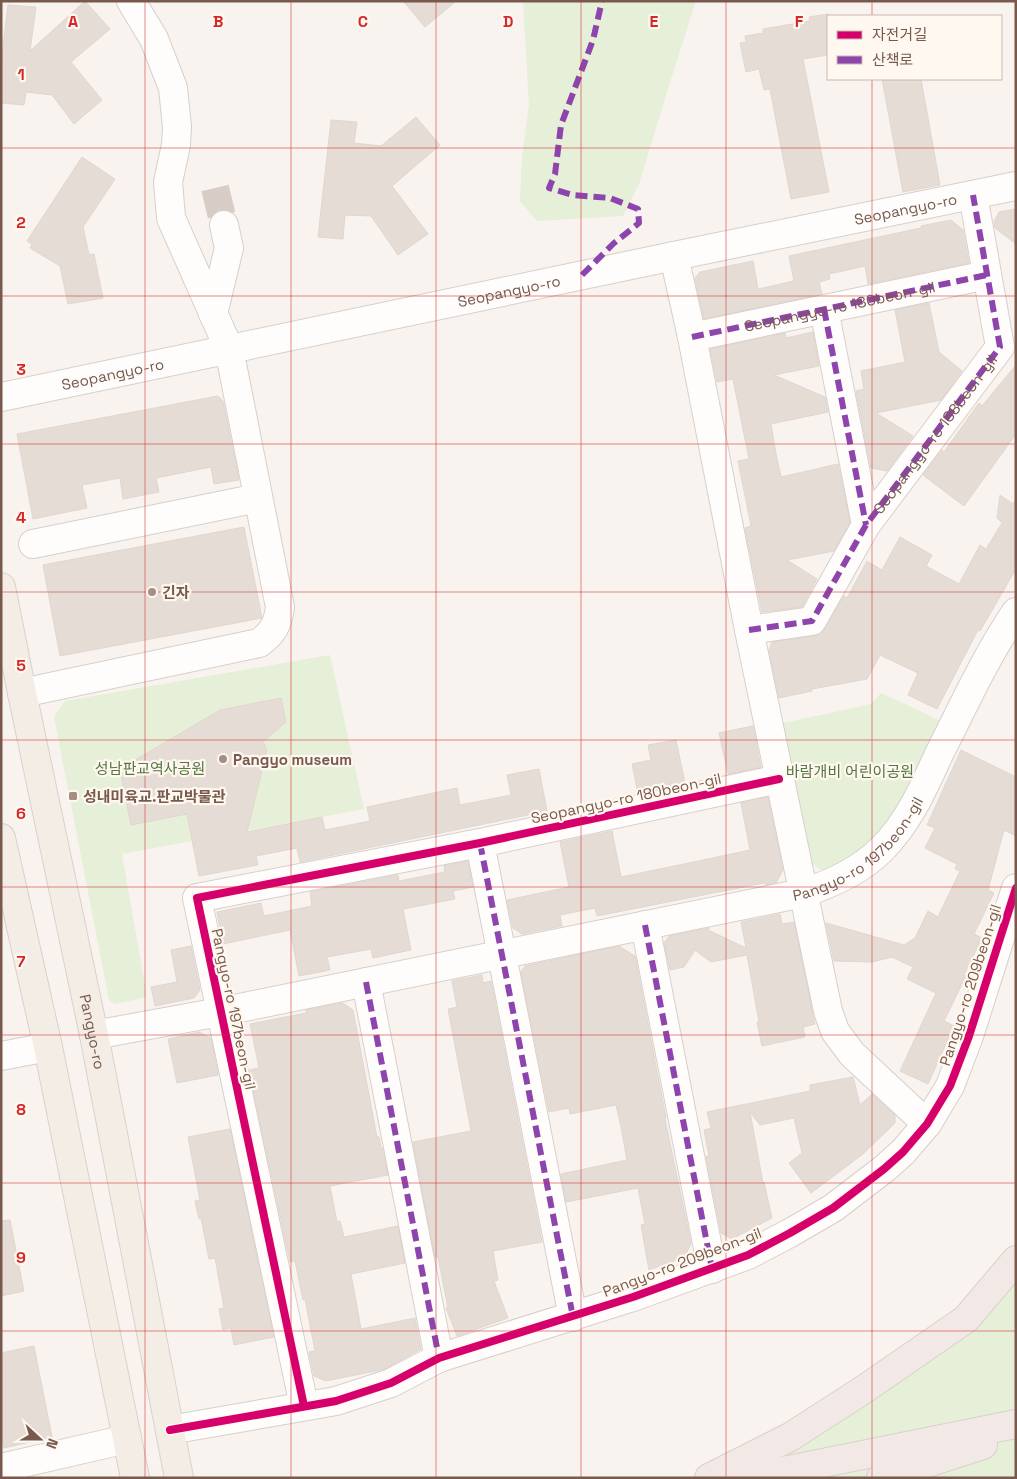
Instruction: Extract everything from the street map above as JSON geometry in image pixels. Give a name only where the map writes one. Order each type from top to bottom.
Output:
[{"type":"highway","points":[[709,1478],[790,1436],[863,1390],[966,1319],[1016,1260]]},
{"type":"highway","points":[[749,1478],[1016,1424]]},
{"type":"highway","points":[[881,1478],[1016,1435]]},
{"type":"main road","name":"Pangyo-ro","points":[[1,587],[94,1035],[179,1478]]},
{"type":"main road","points":[[1,838],[48,1047],[135,1478]]},
{"type":"street","points":[[22,693],[259,643],[268,637],[275,628],[279,618],[280,606],[229,349],[171,218],[168,182],[176,145],[177,127],[172,88],[154,39],[131,1]]},
{"type":"street","name":"Seopangyo-ro","points":[[1,397],[1016,186]]},
{"type":"street","name":"Seopangyo-ro 188beon-gil","points":[[749,630],[812,621],[866,525],[1000,347],[973,195]]},
{"type":"street","points":[[213,314],[229,248],[224,225]]},
{"type":"street","points":[[674,256],[692,337],[749,630],[823,992],[835,1031],[852,1054],[927,1124]]},
{"type":"street","name":"Seopangyo-ro 180beon-gil","points":[[692,337],[987,275]]},
{"type":"street","name":"Seopangyo-ro 188beon-gil","points":[[824,309],[866,525]]},
{"type":"street","points":[[33,544],[258,498]]},
{"type":"street","name":"Pangyo-ro 197beon-gil","points":[[94,1035],[220,1012],[803,893],[854,871],[880,851],[899,831],[913,809],[977,678],[1016,612]]},
{"type":"street","name":"Seopangyo-ro 180beon-gil","points":[[480,843],[779,779]]},
{"type":"street","points":[[480,843],[573,1317]]},
{"type":"street","name":"Pangyo-ro 197beon-gil","points":[[304,1406],[197,898],[480,843]]},
{"type":"street","name":"Pangyo-ro 209beon-gil","points":[[170,1430],[336,1401],[367,1392],[414,1372],[439,1358],[633,1297],[748,1255],[833,1208],[903,1152],[927,1124],[950,1086],[960,1061],[1016,888]]},
{"type":"street","points":[[645,925],[712,1268]]},
{"type":"street","points":[[366,982],[439,1358]]},
{"type":"street","points":[[1,1056],[48,1047]]},
{"type":"street","points":[[1,1468],[127,1439]]},
{"type":"green space","points":[[523,1],[696,1],[639,184],[623,216],[537,221],[520,201],[522,157],[529,105]]},
{"type":"green space","name":"성남판교역사공원","points":[[330,655],[364,809],[122,854],[147,997],[115,1004],[109,1000],[54,717],[65,701]]},
{"type":"green space","name":"바람개비 어린이공원","points":[[881,693],[939,720],[918,771],[892,818],[867,846],[825,872],[808,861],[779,724],[871,704]]},
{"type":"green space","points":[[1016,1260],[1016,1478],[709,1478],[966,1319]]},
{"type":"building","points":[[85,1],[110,29],[71,62],[102,100],[74,124],[52,95],[26,92],[24,105],[1,103],[1,62],[8,5],[36,7],[30,51]]},
{"type":"building","points":[[403,1],[456,1],[425,27]]},
{"type":"building","points":[[828,14],[827,55],[803,59],[829,192],[791,199],[770,89],[764,90],[759,69],[746,72],[740,43],[746,42],[745,36],[763,33],[763,29],[810,21],[809,17]]},
{"type":"building","points":[[882,80],[921,80],[940,185],[903,192]]},
{"type":"building","points":[[416,117],[440,145],[392,186],[428,234],[398,255],[371,216],[345,215],[343,239],[318,237],[331,120],[357,122],[354,143],[381,146]]},
{"type":"building","points":[[82,157],[115,179],[83,227],[89,255],[94,254],[103,298],[68,304],[60,266],[30,248],[32,244],[27,241]]},
{"type":"building","points":[[1016,209],[1016,244],[995,228],[994,222],[999,212]]},
{"type":"building","points":[[951,220],[963,230],[969,263],[868,284],[865,266],[829,274],[830,279],[819,282],[822,294],[704,319],[695,278],[700,272],[753,261],[758,289],[794,281],[789,256]]},
{"type":"building","points":[[929,303],[939,352],[962,371],[941,400],[876,413],[913,436],[887,471],[871,468],[856,391],[864,389],[861,371],[905,362],[895,310]]},
{"type":"building","points":[[813,332],[819,366],[774,375],[825,397],[828,412],[771,424],[776,454],[781,477],[838,464],[850,522],[834,551],[787,560],[817,579],[802,607],[762,612],[745,528],[751,526],[738,461],[749,459],[733,379],[717,382],[710,349],[785,333],[786,338]]},
{"type":"building","points":[[1016,365],[1016,434],[964,506],[923,475],[942,450],[944,452],[979,403],[982,406]]},
{"type":"building","points":[[218,396],[223,401],[239,480],[214,484],[211,467],[156,478],[159,492],[123,499],[120,478],[82,485],[87,508],[33,519],[17,434]]},
{"type":"building","points":[[1000,495],[1013,504],[1016,499],[1016,569],[980,631],[978,630],[937,709],[908,695],[918,673],[880,655],[867,679],[812,689],[812,691],[779,698],[769,650],[772,642],[821,634],[844,596],[847,598],[867,561],[882,570],[900,537],[932,555],[926,566],[959,584],[980,545],[986,549],[1002,523],[997,518]]},
{"type":"building","points":[[244,527],[262,618],[60,656],[43,565]]},
{"type":"building","points":[[281,698],[286,722],[263,742],[267,750],[247,832],[322,817],[325,830],[370,821],[367,807],[457,788],[460,805],[511,795],[507,775],[539,769],[547,811],[300,862],[297,848],[256,856],[258,865],[199,876],[187,814],[131,825],[120,769],[220,710]]},
{"type":"building","points":[[753,726],[761,767],[728,774],[719,733]]},
{"type":"building","points":[[676,740],[685,783],[638,793],[632,764],[651,760],[648,745]]},
{"type":"building","points":[[961,750],[1016,777],[1016,836],[1004,830],[988,890],[994,893],[974,934],[982,938],[944,1021],[954,1026],[928,1084],[900,1071],[936,993],[907,979],[913,967],[892,957],[872,962],[834,961],[826,923],[904,945],[915,938],[928,911],[938,917],[960,871],[955,869],[957,864],[925,848],[935,828],[927,825]]},
{"type":"building","points":[[768,797],[783,870],[776,883],[766,885],[764,883],[597,916],[595,908],[560,915],[562,926],[522,934],[513,928],[507,900],[569,887],[560,842],[612,831],[621,877],[750,850],[741,803]]},
{"type":"building","points":[[468,861],[473,887],[453,891],[455,899],[403,909],[411,950],[373,958],[371,949],[327,957],[330,970],[299,976],[290,930],[223,944],[217,912],[261,903],[264,916],[312,906],[310,892],[398,875],[399,881],[445,872],[444,866]]},
{"type":"building","points":[[780,914],[782,924],[794,922],[815,1024],[803,1027],[805,1037],[762,1046],[747,955],[711,962],[695,950],[684,967],[670,970],[664,943],[669,936],[709,928],[708,930],[746,948],[741,922]]},
{"type":"building","points":[[191,946],[200,990],[194,998],[155,1006],[151,987],[177,982],[171,950]]},
{"type":"building","points":[[619,946],[635,956],[665,1119],[691,1243],[685,1257],[649,1270],[641,1225],[645,1224],[638,1188],[566,1202],[561,1174],[627,1160],[621,1127],[616,1105],[570,1114],[569,1108],[549,1112],[521,972],[525,966]]},
{"type":"building","points":[[482,975],[483,983],[491,981],[542,1242],[493,1251],[498,1280],[494,1281],[508,1318],[457,1336],[446,1308],[448,1308],[438,1257],[435,1257],[413,1142],[471,1131],[448,1009],[457,1007],[452,981]]},
{"type":"building","points":[[343,1003],[353,1010],[377,1137],[379,1137],[388,1175],[330,1186],[337,1222],[340,1221],[344,1237],[398,1226],[405,1263],[351,1274],[361,1329],[415,1318],[421,1349],[385,1369],[326,1381],[314,1376],[309,1352],[315,1351],[305,1299],[303,1300],[295,1261],[290,1262],[249,1070],[259,1068],[250,1024],[306,1013],[306,1010]]},
{"type":"building","points":[[199,1032],[211,1038],[218,1075],[177,1083],[168,1039]]},
{"type":"building","points":[[853,1077],[860,1105],[872,1094],[895,1115],[895,1123],[863,1154],[811,1193],[789,1163],[802,1153],[794,1118],[760,1125],[750,1112],[763,1183],[772,1218],[732,1239],[721,1233],[706,1156],[709,1156],[704,1130],[711,1128],[707,1112],[810,1091],[810,1085]]},
{"type":"building","points":[[230,1129],[274,1337],[234,1345],[231,1328],[223,1330],[219,1309],[224,1308],[215,1258],[209,1259],[201,1218],[199,1219],[195,1201],[200,1200],[188,1137]]},
{"type":"building","points":[[10,1220],[24,1291],[1,1296],[1,1221]]},
{"type":"building","points":[[34,1346],[52,1437],[4,1448],[1,1437],[1,1353]]},
{"type":"tunnel","points":[[215,188],[224,225]]},
{"type":"marked path","points":[[582,275],[614,243],[639,223],[638,209],[610,198],[573,195],[549,188],[555,174],[561,125],[593,40],[602,1]]},
{"type":"marked path","points":[[749,630],[812,621],[866,525],[1000,347],[973,195]]},
{"type":"marked path","points":[[692,337],[987,275]]},
{"type":"marked path","points":[[824,309],[866,525]]},
{"type":"marked path","points":[[480,843],[573,1317]]},
{"type":"marked path","points":[[645,925],[712,1269]]},
{"type":"marked path","points":[[366,982],[439,1358]]},
{"type":"cycle path","points":[[304,1406],[197,898],[480,843],[779,779]]},
{"type":"cycle path","points":[[170,1430],[336,1401],[391,1383],[439,1358],[633,1297],[748,1255],[833,1208],[903,1152],[927,1124],[950,1086],[969,1036],[1016,888]]},
{"type":"place","name":"긴자","points":[[152,592]]},
{"type":"place","name":"Pangyo museum","points":[[223,759]]},
{"type":"place","name":"성내미육교.판교박물관","points":[[73,796]]}]
